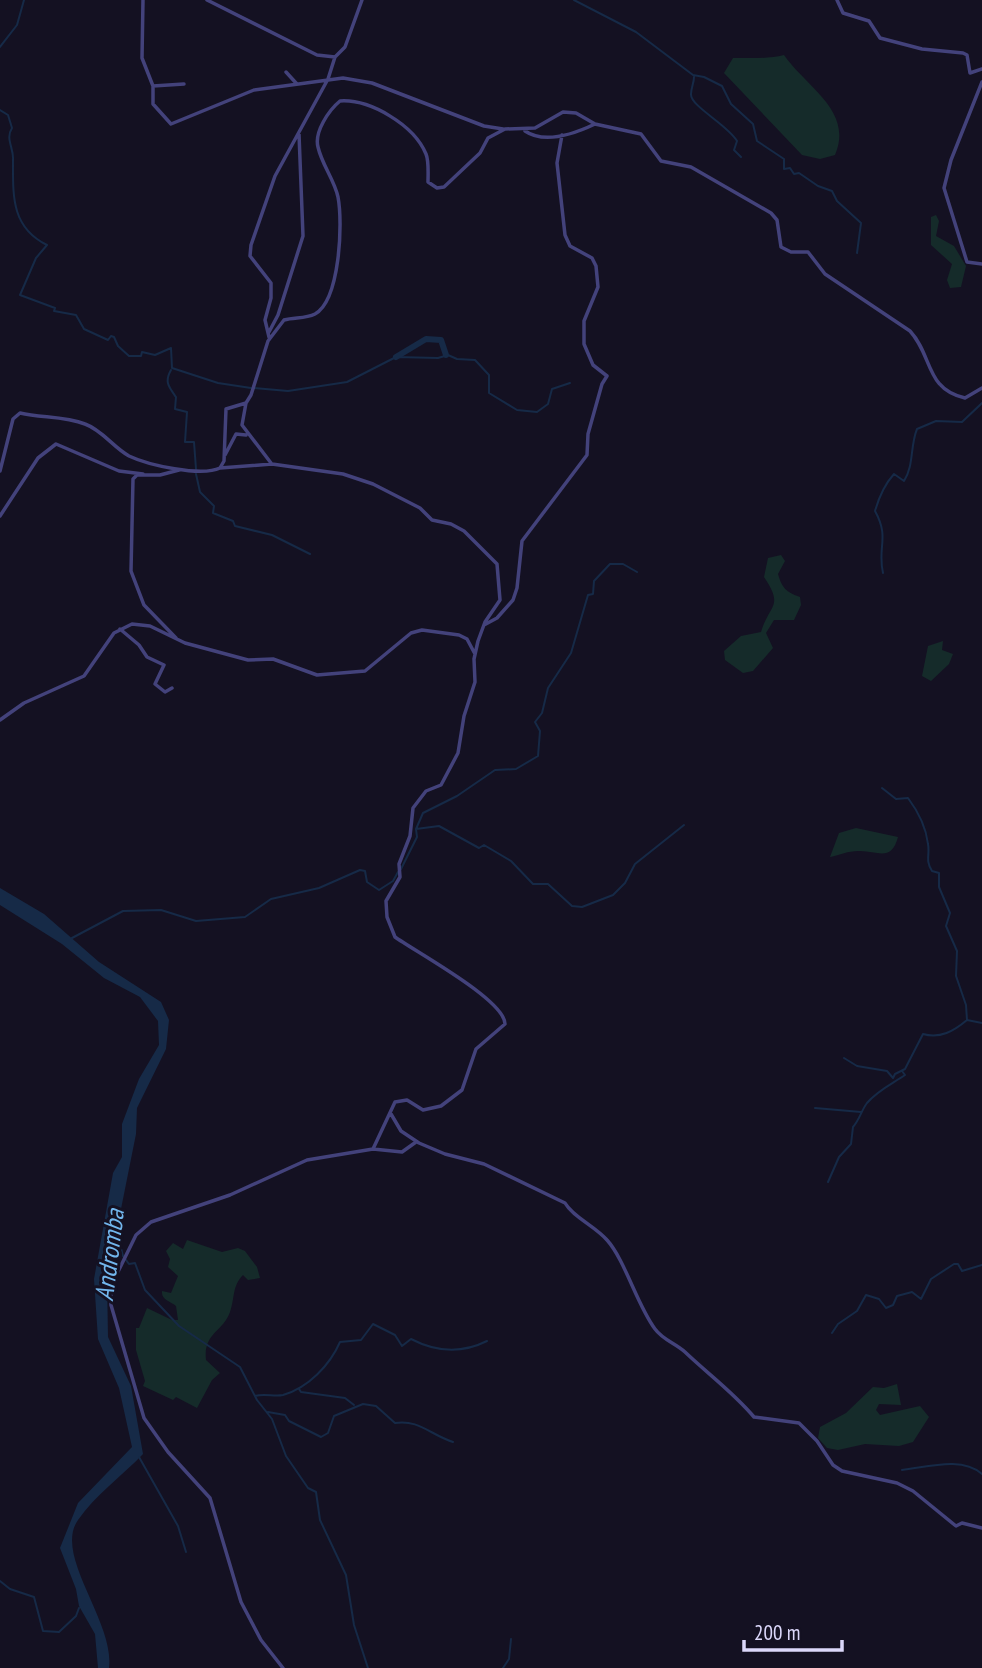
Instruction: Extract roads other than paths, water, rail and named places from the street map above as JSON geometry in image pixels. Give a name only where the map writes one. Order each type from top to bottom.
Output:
[{"type":"street","points":[[143,0],[141,51],[153,86],[153,104],[171,124],[254,90],[328,79],[372,83],[484,126],[505,129],[535,128],[563,112],[576,113],[595,124],[640,134],[662,161],[691,167],[771,213],[778,220],[781,247],[791,252],[808,253],[825,274],[910,331],[918,340],[938,384],[949,394],[965,398],[982,388]]},
{"type":"street","points":[[207,0],[317,55],[335,57]]},
{"type":"street","points":[[269,332],[265,320],[271,298],[271,283],[249,252],[275,176],[328,79],[335,57],[345,47],[362,0]]},
{"type":"street","points":[[837,0],[843,13],[869,21],[880,38],[922,49],[963,53],[968,59],[970,73],[978,73],[982,69]]},
{"type":"street","points":[[286,72],[298,84]]},
{"type":"street","points":[[982,82],[951,160],[944,188],[967,262],[982,264]]},
{"type":"street","points":[[153,86],[184,84]]},
{"type":"street","points":[[268,341],[284,320],[306,318],[318,312],[333,287],[341,222],[334,182],[318,147],[318,137],[334,106],[340,101],[355,100],[402,125],[427,155],[428,182],[437,188],[444,187],[480,153],[488,138],[505,129]]},
{"type":"street","points":[[523,130],[535,138],[573,134],[595,124]]},
{"type":"street","points":[[272,464],[248,436],[241,419],[303,236],[299,132]]},
{"type":"street","points":[[484,625],[502,614],[513,600],[517,588],[522,541],[586,455],[588,434],[602,384],[607,376],[593,365],[584,344],[584,321],[598,288],[596,266],[592,258],[570,246],[565,235],[557,163],[562,135]]},
{"type":"street","points":[[224,457],[226,409],[246,403]]},
{"type":"street","points":[[0,471],[13,419],[20,413],[83,423],[128,455],[181,469],[213,471],[220,468],[272,464],[343,474],[373,484],[425,511],[432,520],[464,531],[497,564],[500,600],[484,625],[475,654],[475,681],[464,716],[458,752],[441,785],[426,791],[414,808],[410,819],[410,836],[399,863],[400,877],[390,891],[386,909],[395,937],[429,956],[487,998],[501,1012],[506,1022],[476,1049],[464,1086],[451,1099],[435,1108],[423,1110],[401,1100],[395,1102],[373,1149]]},
{"type":"street","points":[[220,468],[236,434],[248,436]]},
{"type":"street","points":[[0,516],[38,458],[56,444],[119,471],[145,475]]},
{"type":"street","points":[[177,640],[144,606],[131,571],[129,550],[135,501],[132,484],[138,475],[160,475],[181,469]]},
{"type":"street","points":[[0,720],[24,703],[84,676],[108,639],[120,629],[139,623],[177,640],[248,660],[283,662],[317,675],[365,671],[411,633],[422,629],[459,635],[467,639],[475,654]]},
{"type":"street","points":[[120,629],[139,645],[147,657],[164,665],[155,684],[165,692],[172,688]]},
{"type":"street","points":[[391,1114],[401,1131],[416,1142],[444,1154],[484,1164],[565,1203],[609,1242],[658,1332],[684,1351],[708,1376],[734,1393],[754,1417],[799,1423],[817,1441],[833,1465],[842,1471],[897,1483],[918,1494],[956,1526],[962,1523],[982,1528]]},
{"type":"street","points":[[283,1668],[261,1640],[241,1602],[208,1493],[168,1452],[144,1418],[111,1305],[111,1286],[136,1235],[156,1219],[230,1195],[307,1160],[373,1149],[402,1152],[416,1142]]},
{"type":"water","name":"Andromba","points":[[0,888],[44,914],[99,962],[161,1002],[169,1020],[166,1049],[137,1108],[136,1134],[107,1279],[108,1337],[131,1386],[143,1454],[92,1502],[78,1520],[72,1535],[78,1570],[103,1630],[109,1668],[98,1668],[95,1634],[79,1606],[76,1589],[60,1548],[78,1503],[132,1447],[119,1388],[98,1339],[94,1279],[113,1173],[122,1157],[122,1124],[139,1079],[159,1045],[158,1021],[140,997],[104,978],[62,944],[0,905]]},
{"type":"waterway","points":[[0,47],[17,25],[24,0]]},
{"type":"waterway","points":[[574,0],[636,32],[693,75],[722,86],[731,104],[753,124],[757,141],[784,159],[784,169],[790,168],[794,174],[799,173],[818,186],[832,191],[837,201],[861,223],[857,253]]},
{"type":"waterway","points":[[694,77],[692,99],[732,135],[737,141],[734,150],[741,157]]},
{"type":"waterway","points":[[0,110],[8,115],[12,128],[10,140],[16,209],[26,229],[47,245],[36,258],[20,295],[55,308],[54,311],[76,315],[84,329],[108,340],[111,336],[114,337],[118,346],[129,356],[141,356],[142,352],[155,355],[171,348],[172,368],[218,383],[251,388]]},
{"type":"waterway","points":[[396,357],[426,339],[441,340],[446,355]]},
{"type":"waterway","points":[[254,388],[288,391],[347,382],[396,357],[438,358],[448,355],[457,359],[475,360],[489,375],[489,393],[517,410],[537,412],[548,404],[552,389],[570,383]]},
{"type":"waterway","points":[[171,370],[168,384],[176,397],[175,409],[187,412],[185,442],[194,442],[196,469]]},
{"type":"waterway","points":[[883,573],[882,528],[875,511],[882,491],[894,474],[904,481],[911,462],[917,429],[936,421],[962,422],[982,403]]},
{"type":"waterway","points":[[196,474],[200,492],[214,506],[213,513],[233,521],[235,526],[272,535],[310,554]]},
{"type":"waterway","points":[[416,829],[423,813],[457,796],[495,770],[516,769],[538,756],[540,731],[535,722],[542,713],[548,688],[571,653],[588,595],[593,594],[594,581],[610,564],[623,564],[637,572]]},
{"type":"waterway","points":[[882,788],[896,799],[908,798],[923,825],[929,864],[932,871],[939,873],[939,887],[950,913],[946,926],[957,951],[956,976],[966,1005],[967,1020]]},
{"type":"waterway","points":[[401,869],[417,837],[416,829],[439,826],[479,848],[484,845],[511,861],[533,884],[548,884],[572,906],[582,907],[613,895],[625,883],[635,864],[684,825]]},
{"type":"waterway","points":[[72,938],[123,911],[161,910],[196,921],[245,917],[271,899],[319,888],[360,870],[365,871],[367,882],[379,890],[393,881],[398,872]]},
{"type":"waterway","points":[[844,1058],[857,1066],[887,1071],[893,1078],[905,1069],[923,1034],[946,1033],[967,1020],[982,1023]]},
{"type":"waterway","points":[[828,1182],[839,1157],[851,1144],[853,1127],[865,1106],[876,1094],[905,1075],[902,1071]]},
{"type":"waterway","points":[[815,1108],[861,1112]]},
{"type":"waterway","name":"Andromba","points":[[117,1233],[123,1256],[129,1264],[135,1263],[145,1290],[179,1326],[240,1367],[257,1400],[272,1419],[286,1456],[308,1488],[316,1492],[320,1520],[346,1575],[354,1625],[368,1668]]},
{"type":"waterway","points":[[832,1333],[838,1324],[857,1311],[866,1295],[879,1299],[886,1308],[893,1305],[897,1296],[912,1292],[921,1299],[931,1279],[954,1264],[958,1264],[962,1271],[982,1265]]},
{"type":"waterway","points":[[255,1396],[283,1395],[301,1387],[324,1367],[340,1342],[361,1340],[373,1324],[395,1335],[402,1346],[411,1339],[430,1347],[458,1350],[487,1341]]},
{"type":"waterway","points":[[299,1389],[301,1392],[345,1398],[354,1405]]},
{"type":"waterway","points":[[268,1412],[285,1415],[289,1421],[321,1437],[328,1433],[334,1416],[363,1404],[376,1406],[395,1423],[418,1425],[453,1442]]},
{"type":"waterway","points":[[139,1457],[178,1526],[186,1552]]},
{"type":"waterway","points":[[902,1470],[955,1464],[965,1465],[982,1474]]},
{"type":"waterway","points":[[0,1581],[10,1589],[34,1597],[43,1631],[59,1632],[76,1616],[79,1608]]},
{"type":"waterway","points":[[503,1668],[509,1659],[511,1639]]}]
